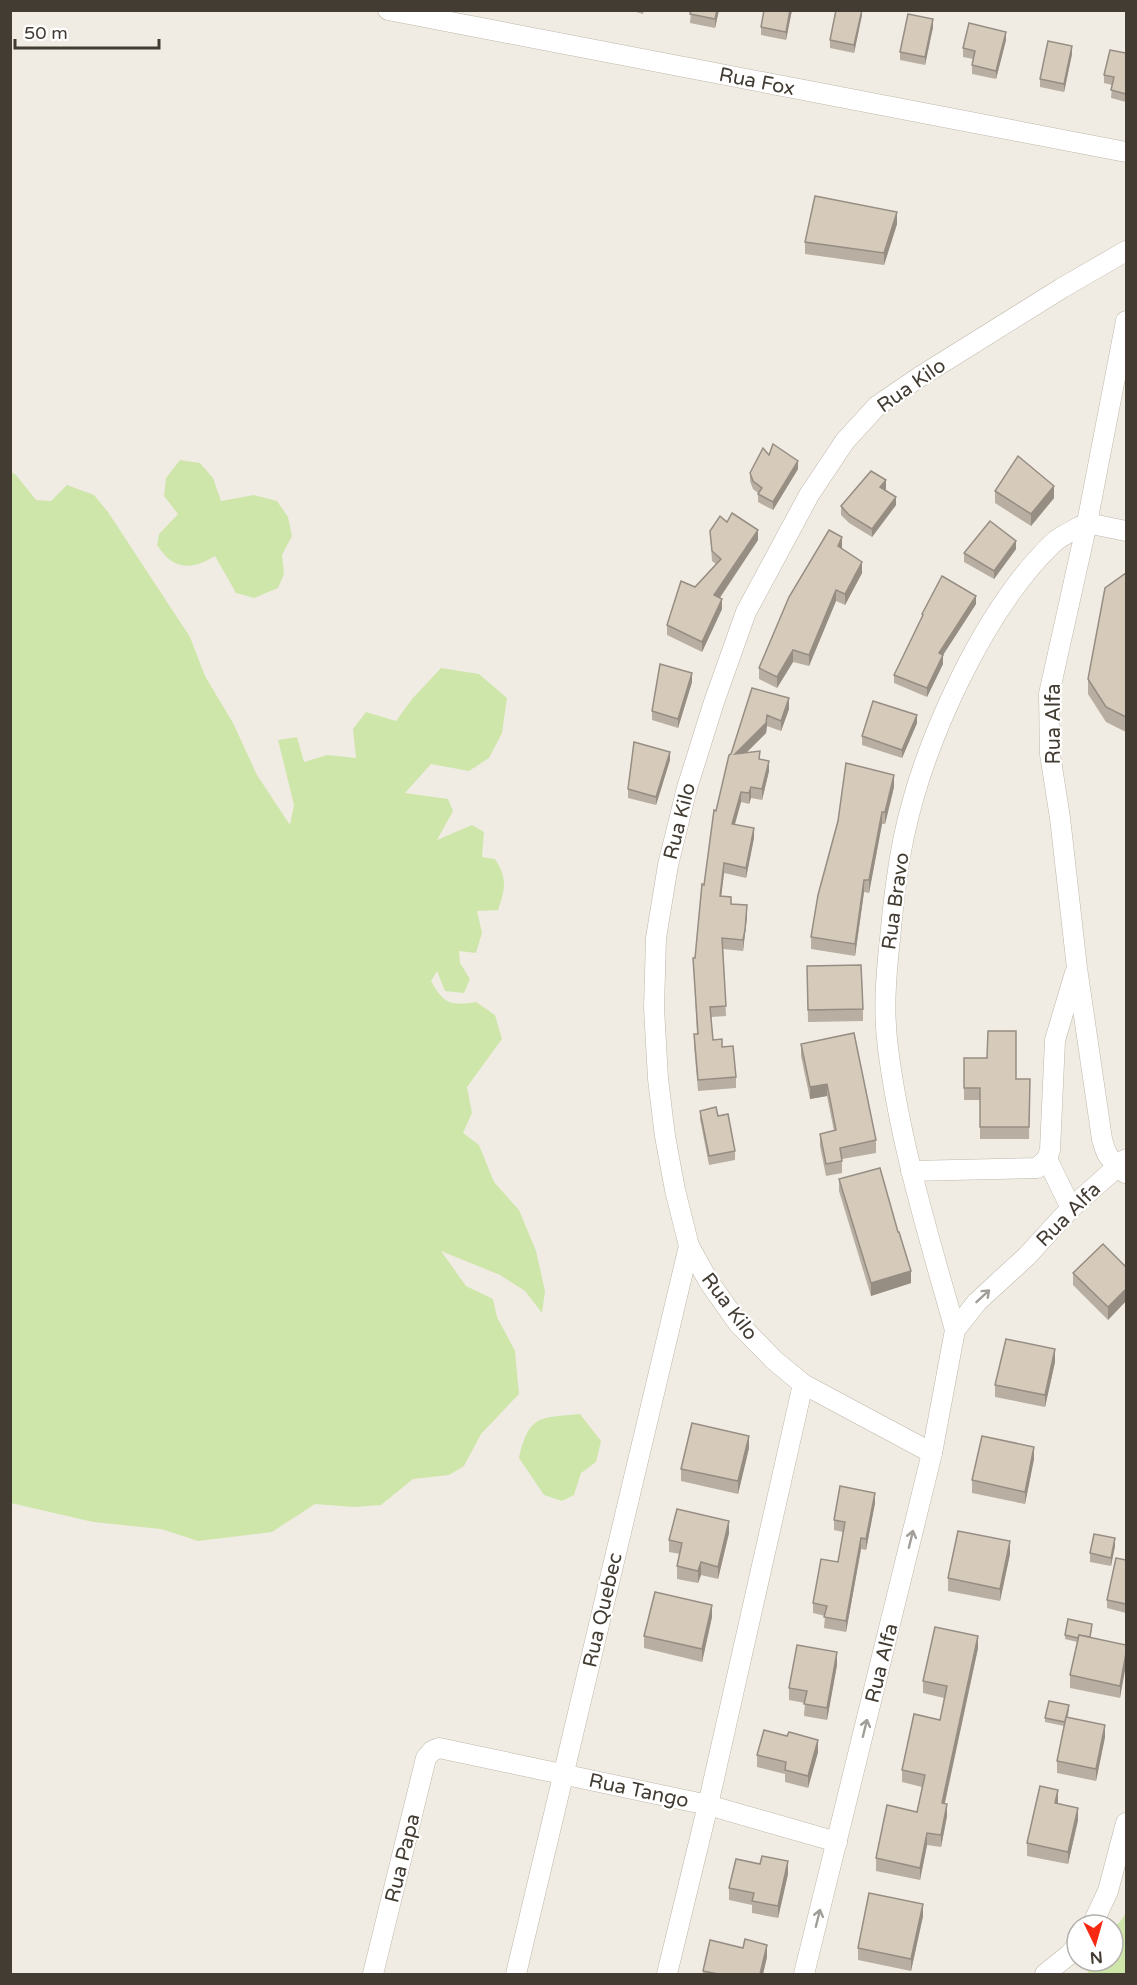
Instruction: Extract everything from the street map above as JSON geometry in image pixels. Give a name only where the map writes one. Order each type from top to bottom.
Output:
[{"type":"street","name":"Rua Fox","points":[[388,10],[1126,152]]},
{"type":"street","name":"Rua Kilo","points":[[932,1453],[803,1384],[774,1360],[738,1323],[709,1282],[689,1246],[671,1168],[657,1079],[654,1008],[656,938],[668,865],[687,788],[746,612],[809,495],[845,441],[877,406],[989,332],[1126,251]]},
{"type":"street","name":"Rua Alfa","points":[[804,1974],[932,1453],[955,1330],[977,1302],[1027,1256],[1071,1208],[1124,1166],[1111,1160],[1102,1139],[1077,968],[1060,818],[1050,754],[1049,694],[1087,523],[1126,321]]},
{"type":"street","points":[[1087,523],[1126,531]]},
{"type":"street","name":"Rua Bravo","points":[[955,1330],[911,1171],[887,1047],[886,978],[894,896],[904,835],[921,775],[949,704],[982,638],[1018,584],[1053,543],[1087,523]]},
{"type":"street","points":[[911,1171],[1037,1168],[1047,1159],[1050,1150],[1055,1040],[1077,968]]},
{"type":"street","points":[[1047,1159],[1071,1208]]},
{"type":"street","name":"Rua Quebec","points":[[516,1974],[689,1246]]},
{"type":"street","points":[[667,1974],[708,1806],[803,1384]]},
{"type":"street","name":"Rua Tango","points":[[439,1748],[708,1806],[837,1842]]},
{"type":"street","name":"Rua Papa","points":[[373,1974],[426,1758],[432,1751],[439,1748]]},
{"type":"street","points":[[1098,1913],[1108,1891],[1126,1823]]},
{"type":"street","points":[[1045,1974],[1065,1958]]},
{"type":"green space","points":[[180,460],[200,463],[213,478],[221,501],[254,495],[277,501],[288,517],[292,536],[282,555],[284,574],[278,588],[254,598],[236,593],[215,556],[198,564],[183,566],[163,553],[157,545],[159,534],[178,514],[164,496],[166,478]]},
{"type":"green space","points":[[11,472],[36,500],[51,501],[67,485],[94,495],[108,512],[190,637],[205,676],[233,723],[257,775],[290,825],[294,805],[278,740],[297,737],[304,762],[327,755],[356,758],[353,729],[366,712],[396,721],[412,699],[441,668],[479,674],[507,698],[502,733],[489,758],[469,771],[431,764],[405,793],[448,799],[453,811],[437,840],[472,825],[484,832],[482,857],[495,859],[504,878],[504,890],[498,910],[477,911],[482,933],[476,953],[459,951],[460,963],[470,979],[464,993],[445,991],[437,971],[431,981],[440,995],[449,1002],[460,1004],[476,1002],[495,1015],[502,1039],[467,1087],[472,1113],[463,1133],[479,1145],[494,1182],[519,1210],[536,1251],[545,1291],[542,1313],[525,1291],[500,1275],[441,1251],[466,1286],[493,1299],[497,1317],[515,1351],[519,1394],[481,1434],[464,1466],[449,1475],[413,1479],[381,1505],[354,1507],[315,1504],[272,1532],[198,1541],[161,1529],[93,1522],[11,1503]]},
{"type":"green space","points":[[580,1414],[601,1441],[596,1462],[581,1473],[574,1495],[562,1501],[544,1495],[519,1458],[527,1433],[538,1421],[555,1416]]},
{"type":"green space","points":[[1125,1914],[1126,1974],[1087,1974],[1125,1973]]},
{"type":"building","points":[[691,10],[717,10],[715,19],[690,14]]},
{"type":"building","points":[[764,10],[790,10],[786,32],[761,27]]},
{"type":"building","points":[[836,10],[862,10],[854,45],[830,40]]},
{"type":"building","points":[[908,14],[933,19],[925,57],[900,52]]},
{"type":"building","points":[[969,23],[1006,32],[996,71],[972,65],[975,51],[963,48]]},
{"type":"building","points":[[1048,41],[1072,46],[1064,84],[1040,79]]},
{"type":"building","points":[[1110,50],[1126,53],[1126,94],[1111,90],[1114,77],[1104,75]]},
{"type":"building","points":[[815,196],[897,212],[884,253],[805,242]]},
{"type":"building","points":[[773,444],[798,461],[773,502],[758,494],[762,488],[753,481],[750,473],[763,448],[769,455]]},
{"type":"building","points":[[1018,456],[1054,486],[1031,514],[995,491]]},
{"type":"building","points":[[871,471],[886,480],[880,487],[896,497],[872,529],[849,515],[841,506]]},
{"type":"building","points":[[732,513],[758,530],[714,595],[722,599],[702,642],[667,625],[681,581],[695,587],[721,559],[712,551],[710,531],[720,516],[727,522]]},
{"type":"building","points":[[990,521],[1016,541],[994,571],[964,553]]},
{"type":"building","points":[[829,530],[842,537],[838,546],[862,562],[845,594],[836,590],[809,655],[793,650],[777,677],[759,668],[789,597]]},
{"type":"building","points":[[1126,573],[1126,717],[1106,707],[1088,679],[1105,588]]},
{"type":"building","points":[[942,576],[976,596],[939,653],[943,655],[927,688],[894,675]]},
{"type":"building","points":[[660,664],[692,673],[678,719],[652,711]]},
{"type":"building","points":[[752,688],[789,698],[781,721],[767,715],[766,723],[735,754],[760,751],[759,759],[769,761],[762,789],[751,787],[749,793],[741,792],[732,824],[754,828],[746,868],[724,863],[720,896],[731,897],[731,904],[747,905],[743,940],[722,938],[726,1006],[710,1007],[713,1040],[722,1039],[722,1047],[733,1046],[736,1077],[698,1080],[694,1034],[698,1034],[693,958],[695,958],[702,884],[704,885],[714,810],[716,811],[729,755]]},
{"type":"building","points":[[873,701],[917,715],[902,750],[862,736]]},
{"type":"building","points":[[634,742],[670,752],[656,797],[628,789]]},
{"type":"building","points":[[846,763],[894,775],[885,812],[882,812],[869,880],[864,880],[855,944],[811,937],[818,895],[838,821]]},
{"type":"building","points":[[861,965],[863,1009],[808,1010],[807,966]]},
{"type":"building","points":[[988,1031],[1016,1031],[1016,1079],[1030,1079],[1029,1127],[980,1127],[980,1088],[964,1088],[964,1058],[987,1058]]},
{"type":"building","points":[[854,1033],[876,1140],[840,1148],[842,1161],[826,1164],[820,1134],[836,1130],[827,1084],[810,1087],[801,1044]]},
{"type":"building","points":[[716,1107],[718,1116],[728,1114],[735,1151],[709,1156],[700,1111]]},
{"type":"building","points":[[880,1168],[911,1271],[871,1283],[839,1179]]},
{"type":"building","points":[[1103,1244],[1126,1267],[1126,1289],[1108,1307],[1073,1273]]},
{"type":"building","points":[[1006,1339],[1055,1349],[1045,1395],[995,1385]]},
{"type":"building","points":[[692,1423],[749,1436],[738,1481],[681,1469]]},
{"type":"building","points":[[982,1436],[1034,1447],[1025,1492],[972,1480]]},
{"type":"building","points":[[840,1486],[875,1493],[866,1539],[861,1538],[846,1621],[824,1617],[827,1606],[813,1603],[821,1559],[838,1562],[845,1522],[834,1520]]},
{"type":"building","points":[[677,1509],[729,1521],[718,1567],[701,1562],[698,1571],[677,1566],[682,1543],[669,1540]]},
{"type":"building","points":[[958,1531],[1010,1541],[1000,1589],[948,1578]]},
{"type":"building","points":[[1094,1534],[1115,1538],[1111,1558],[1090,1553]]},
{"type":"building","points":[[1116,1558],[1126,1560],[1126,1604],[1107,1600]]},
{"type":"building","points":[[655,1592],[712,1605],[702,1649],[644,1636]]},
{"type":"building","points":[[1068,1619],[1092,1624],[1090,1637],[1079,1635],[1078,1638],[1065,1635]]},
{"type":"building","points":[[935,1627],[978,1636],[942,1803],[947,1804],[941,1835],[927,1833],[920,1868],[876,1858],[887,1805],[917,1812],[925,1775],[902,1770],[914,1714],[940,1720],[947,1686],[923,1681]]},
{"type":"building","points":[[1079,1635],[1126,1645],[1120,1686],[1070,1675]]},
{"type":"building","points":[[797,1645],[837,1652],[827,1708],[804,1704],[807,1691],[789,1688]]},
{"type":"building","points":[[1049,1701],[1069,1705],[1065,1722],[1045,1718]]},
{"type":"building","points":[[1066,1717],[1105,1725],[1096,1769],[1057,1761]]},
{"type":"building","points":[[764,1730],[787,1736],[789,1732],[818,1740],[808,1776],[785,1770],[786,1762],[757,1755]]},
{"type":"building","points":[[1040,1786],[1058,1790],[1055,1803],[1078,1808],[1068,1852],[1027,1843]]},
{"type":"building","points":[[762,1856],[788,1861],[778,1906],[752,1901],[754,1893],[729,1888],[736,1859],[760,1864]]},
{"type":"building","points":[[869,1893],[923,1904],[911,1959],[858,1948]]},
{"type":"building","points":[[745,1939],[767,1945],[760,1974],[718,1974],[703,1971],[710,1940],[743,1948]]}]
